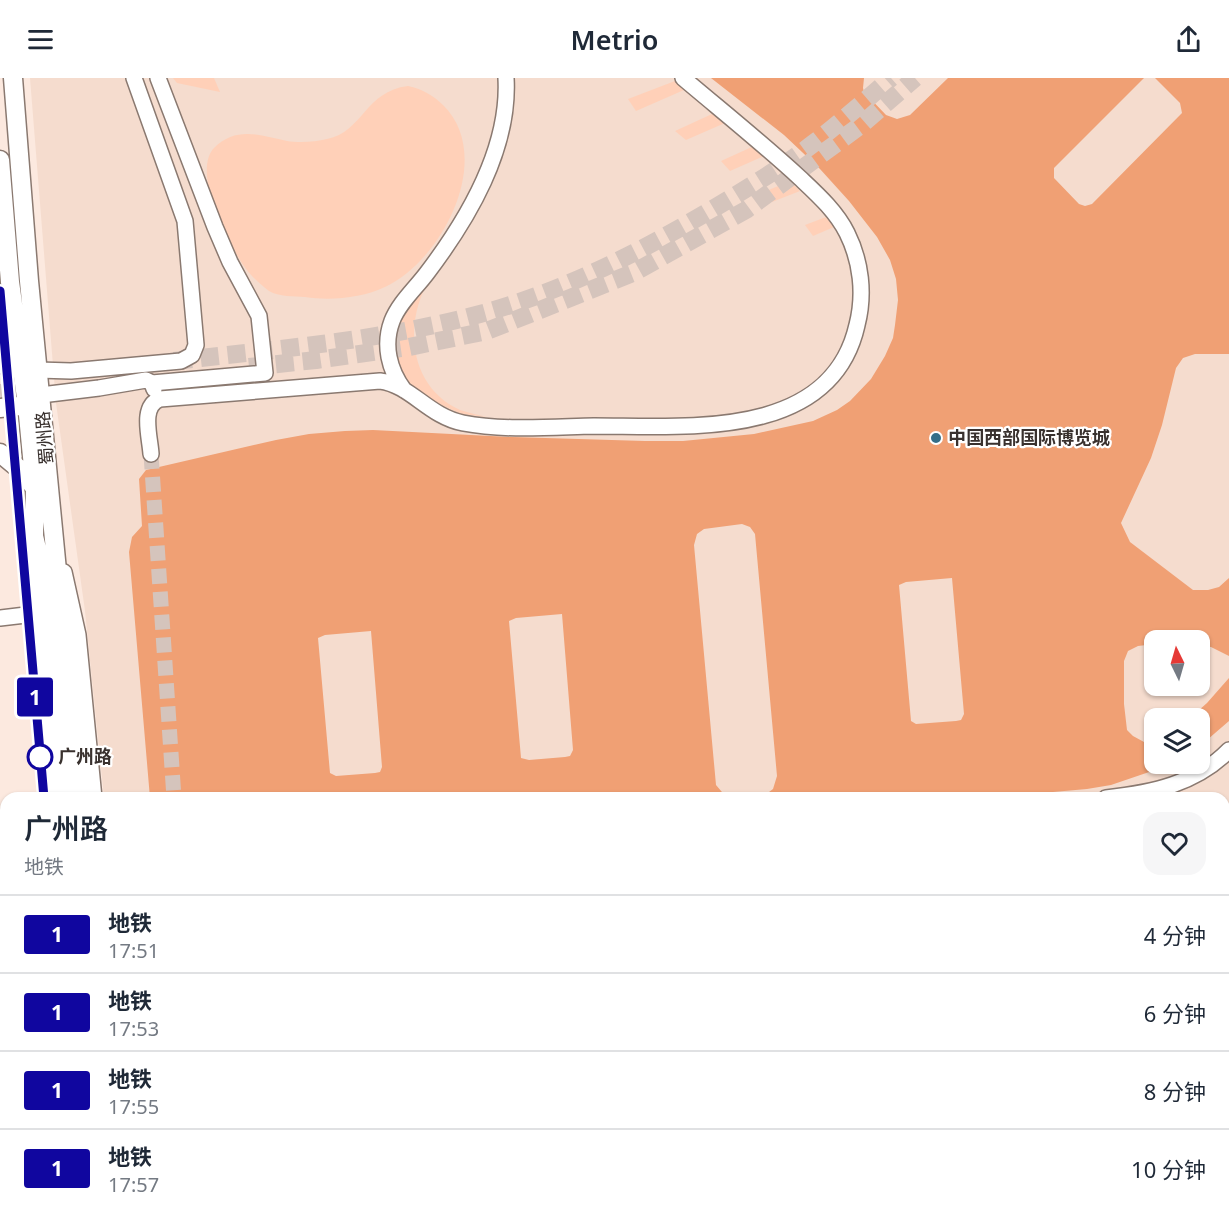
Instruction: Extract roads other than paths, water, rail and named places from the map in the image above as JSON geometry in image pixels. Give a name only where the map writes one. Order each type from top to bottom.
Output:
[{"type":"main road","name":"蜀州路","points":[[13,78],[28,269],[32,364],[54,530],[78,792]]},
{"type":"main road","name":"蜀州路","points":[[0,160],[10,282],[32,364]]},
{"type":"main road","points":[[0,309],[10,282]]},
{"type":"main road","points":[[0,364],[32,364]]},
{"type":"main road","name":"蜀州路","points":[[36,401],[34,536],[47,590],[64,792]]},
{"type":"main road","points":[[0,408],[36,401]]},
{"type":"main road","points":[[0,453],[18,468],[35,488]]},
{"type":"street","points":[[32,364],[71,371],[181,361],[192,355],[196,345],[185,221],[134,78]]},
{"type":"street","points":[[150,392],[265,373],[259,316],[230,262],[215,227],[179,127],[158,78]]},
{"type":"street","points":[[150,392],[386,382],[404,390],[436,413],[463,423],[516,427],[716,424],[750,420],[791,407],[811,395],[826,381],[841,363],[855,338],[861,304],[861,282],[857,263],[846,232],[824,201],[774,153],[683,78]]},
{"type":"street","points":[[370,381],[385,370],[388,334],[397,311],[450,241],[481,190],[497,145],[509,83]]},
{"type":"street","points":[[388,354],[393,373],[404,390]]},
{"type":"street","points":[[36,401],[146,380],[150,392],[148,412],[151,454]]},
{"type":"street","points":[[54,530],[78,635],[93,792]]},
{"type":"street","points":[[34,536],[34,614],[49,792]]},
{"type":"street","points":[[0,618],[34,614]]},
{"type":"street","points":[[1175,792],[1229,751]]},
{"type":"tunnel","points":[[174,361],[328,343],[404,331],[480,314],[546,292],[640,249],[752,185],[814,143],[891,78]]},
{"type":"tunnel","points":[[249,367],[409,347],[487,331],[633,273],[746,210],[861,125],[915,78]]},
{"type":"tunnel","points":[[0,393],[40,389]]},
{"type":"tunnel","points":[[151,454],[174,792]]},
{"type":"metro line","name":"1","points":[[0,291],[43,792]]},
{"type":"place","name":"中国西部国际博览城","points":[[936,438]]},
{"type":"place","name":"广州路","points":[[40,757]]}]
